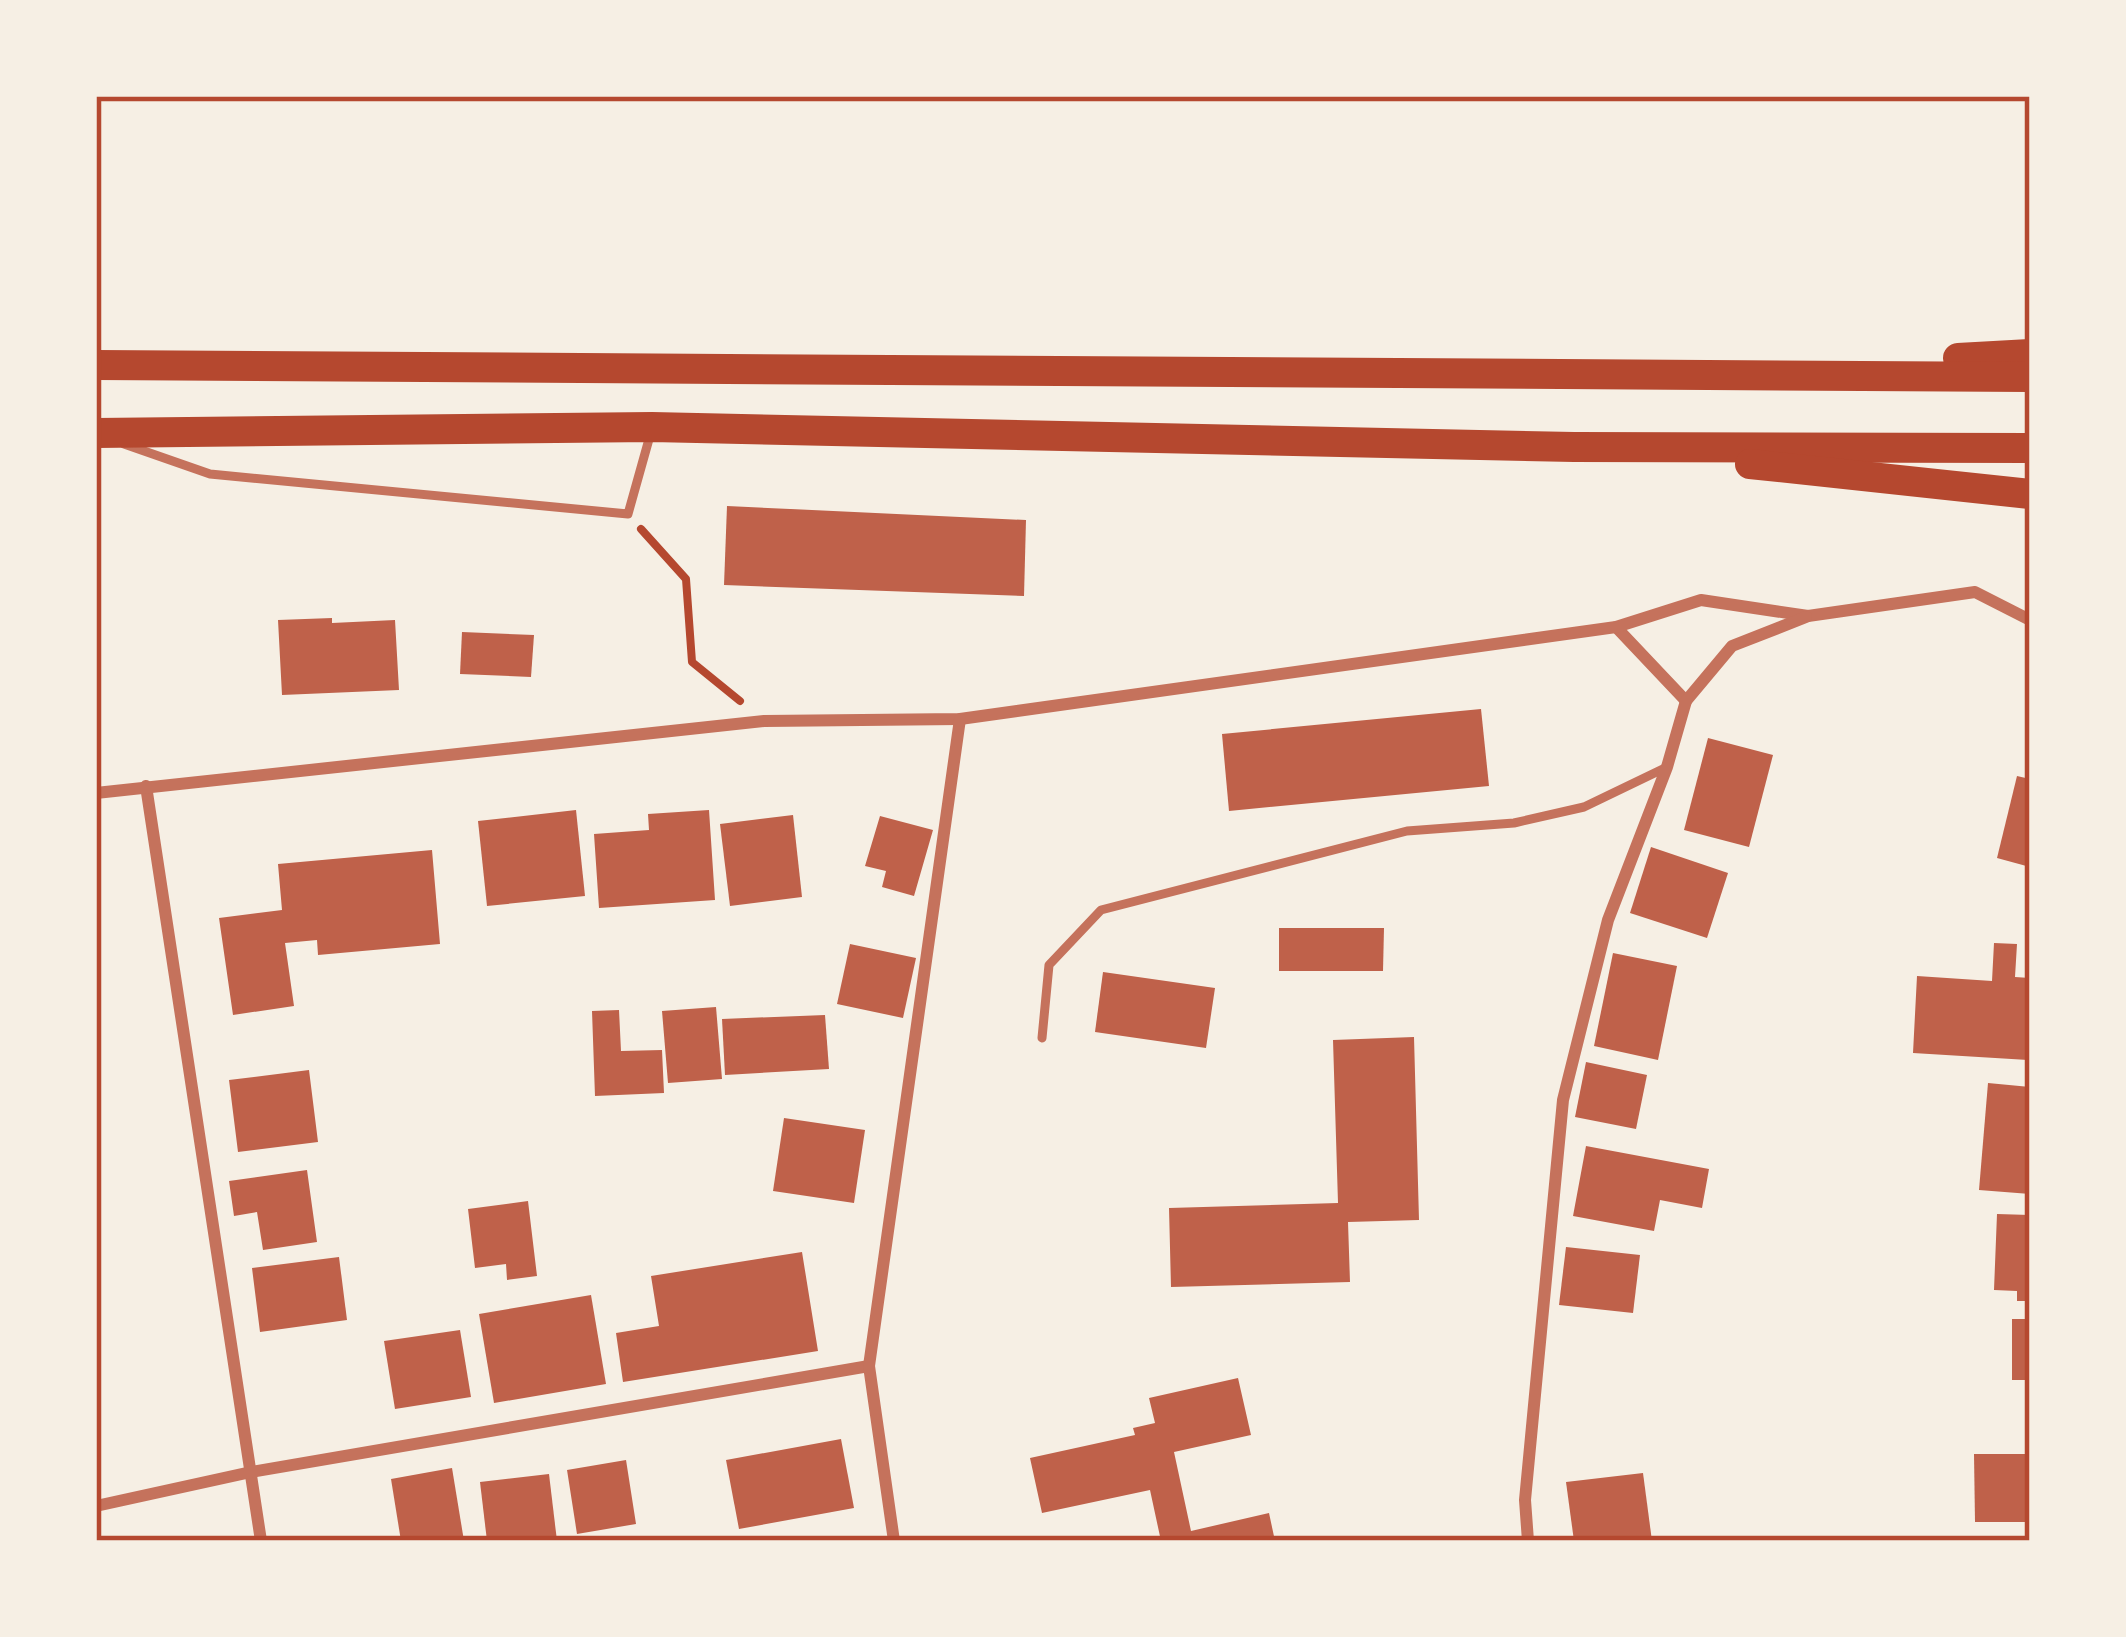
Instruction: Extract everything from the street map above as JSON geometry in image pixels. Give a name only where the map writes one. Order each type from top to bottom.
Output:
[{"type":"main road","points":[[1573,376],[2030,354]]},
{"type":"main road","points":[[96,365],[2030,377]]},
{"type":"main road","points":[[96,434],[652,427],[1574,447],[2030,448]]},
{"type":"main road","points":[[1574,447],[2030,494]]},
{"type":"street","points":[[1528,1541],[1525,1500],[1563,1100],[1608,920],[1667,767],[1686,701],[1732,646],[1808,616],[1975,592],[2030,620]]},
{"type":"street","points":[[96,793],[764,721],[960,719],[1616,627],[1701,600],[1808,616]]},
{"type":"street","points":[[1616,627],[1686,701]]},
{"type":"street","points":[[894,1541],[869,1366],[960,719]]},
{"type":"street","points":[[146,786],[261,1541]]},
{"type":"street","points":[[96,1505],[251,1472],[869,1366]]},
{"type":"lane","points":[[96,434],[210,474],[628,514],[652,427]]},
{"type":"lane","points":[[1042,1038],[1048,965],[1101,910],[1407,831],[1514,823],[1583,807],[1667,767]]},
{"type":"path","points":[[628,514],[686,579],[692,662],[764,721]]},
{"type":"building","points":[[727,506],[1026,520],[1024,596],[724,585]]},
{"type":"building","points":[[332,618],[332,623],[395,620],[399,690],[282,695],[278,620]]},
{"type":"building","points":[[462,632],[534,635],[531,677],[460,674]]},
{"type":"building","points":[[1481,709],[1489,786],[1229,811],[1222,734]]},
{"type":"building","points":[[1708,738],[1773,755],[1749,847],[1684,830]]},
{"type":"building","points":[[2017,776],[2030,779],[2030,867],[1997,858]]},
{"type":"building","points":[[576,810],[585,896],[487,906],[478,821]]},
{"type":"building","points":[[709,810],[715,900],[599,908],[594,834],[649,830],[648,814]]},
{"type":"building","points":[[793,815],[802,897],[730,906],[720,824]]},
{"type":"building","points":[[880,816],[933,830],[914,896],[882,887],[886,871],[865,866]]},
{"type":"building","points":[[1651,847],[1728,873],[1707,938],[1630,913]]},
{"type":"building","points":[[432,850],[440,944],[318,955],[317,940],[285,943],[294,1006],[233,1015],[219,918],[282,910],[278,864]]},
{"type":"building","points":[[1279,928],[1384,928],[1383,971],[1279,971]]},
{"type":"building","points":[[1994,943],[2017,944],[2015,977],[2030,978],[2028,1060],[1913,1053],[1917,976],[1992,981]]},
{"type":"building","points":[[850,944],[916,958],[903,1018],[837,1004]]},
{"type":"building","points":[[1613,953],[1677,966],[1658,1060],[1594,1046]]},
{"type":"building","points":[[1103,972],[1215,988],[1206,1048],[1095,1032]]},
{"type":"building","points":[[716,1007],[722,1079],[668,1083],[662,1011]]},
{"type":"building","points":[[619,1010],[621,1051],[662,1050],[664,1093],[595,1096],[592,1011]]},
{"type":"building","points":[[825,1015],[829,1069],[725,1075],[722,1019]]},
{"type":"building","points":[[1414,1037],[1419,1220],[1348,1222],[1350,1282],[1171,1287],[1169,1208],[1338,1203],[1333,1040]]},
{"type":"building","points":[[1586,1062],[1647,1075],[1636,1129],[1575,1117]]},
{"type":"building","points":[[309,1070],[318,1142],[238,1152],[229,1080]]},
{"type":"building","points":[[1988,1083],[2030,1087],[2030,1194],[1979,1190]]},
{"type":"building","points":[[784,1118],[865,1130],[854,1203],[773,1191]]},
{"type":"building","points":[[1586,1146],[1709,1169],[1702,1208],[1660,1200],[1654,1231],[1573,1216]]},
{"type":"building","points":[[307,1170],[317,1242],[263,1250],[257,1212],[234,1216],[229,1181]]},
{"type":"building","points":[[528,1201],[537,1276],[507,1280],[506,1264],[475,1268],[468,1209]]},
{"type":"building","points":[[1997,1214],[2030,1215],[2030,1301],[2017,1301],[2017,1291],[1994,1290]]},
{"type":"building","points":[[1566,1247],[1640,1255],[1633,1313],[1559,1305]]},
{"type":"building","points":[[802,1252],[818,1351],[623,1382],[616,1333],[659,1326],[651,1276]]},
{"type":"building","points":[[339,1257],[347,1320],[260,1332],[252,1268]]},
{"type":"building","points":[[591,1295],[606,1384],[494,1403],[479,1314]]},
{"type":"building","points":[[2012,1319],[2030,1319],[2030,1380],[2012,1380]]},
{"type":"building","points":[[460,1330],[471,1397],[395,1409],[384,1341]]},
{"type":"building","points":[[1238,1378],[1251,1435],[1174,1452],[1191,1531],[1269,1513],[1275,1541],[1161,1541],[1150,1490],[1042,1513],[1030,1458],[1135,1435],[1133,1428],[1155,1423],[1149,1398]]},
{"type":"building","points":[[841,1439],[854,1508],[739,1529],[726,1460]]},
{"type":"building","points":[[1974,1454],[2030,1454],[2030,1522],[1975,1522]]},
{"type":"building","points":[[626,1460],[636,1524],[577,1534],[567,1470]]},
{"type":"building","points":[[452,1468],[464,1541],[401,1541],[391,1479]]},
{"type":"building","points":[[1643,1473],[1652,1541],[1574,1541],[1566,1482]]},
{"type":"building","points":[[549,1474],[557,1541],[487,1541],[480,1482]]}]
